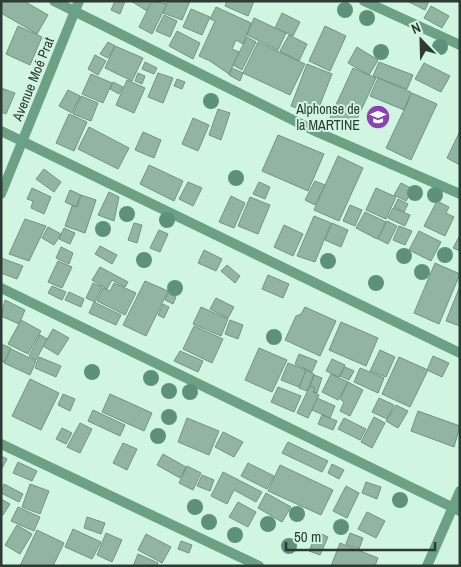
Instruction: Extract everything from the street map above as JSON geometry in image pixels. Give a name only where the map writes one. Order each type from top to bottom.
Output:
[{"type":"street","points":[[54,1],[76,6],[317,132],[460,194]]},
{"type":"street","points":[[364,1],[460,45]]},
{"type":"street","name":"Avenue Moé Prat","points":[[1,194],[76,6]]},
{"type":"street","points":[[1,131],[460,353]]},
{"type":"street","points":[[1,288],[456,509]]},
{"type":"street","points":[[1,444],[259,566]]},
{"type":"street","points":[[427,566],[456,509],[460,491]]},
{"type":"building","points":[[2,1],[24,1],[48,15],[37,34],[1,13]]},
{"type":"building","points":[[115,1],[125,1],[120,14],[111,10]]},
{"type":"building","points":[[131,1],[153,1],[147,11]]},
{"type":"building","points":[[152,1],[167,4],[152,34],[139,27]]},
{"type":"building","points":[[168,1],[190,1],[182,20],[163,13]]},
{"type":"building","points":[[227,1],[254,1],[248,16],[225,6]]},
{"type":"building","points":[[407,1],[429,1],[425,10]]},
{"type":"building","points":[[431,6],[449,16],[442,28],[424,18]]},
{"type":"building","points":[[216,7],[251,23],[243,44],[236,40],[232,49],[239,52],[229,74],[199,56],[215,21],[210,19]]},
{"type":"building","points":[[191,9],[210,17],[202,35],[183,27]]},
{"type":"building","points":[[282,13],[300,22],[293,36],[275,28]]},
{"type":"building","points":[[164,15],[177,21],[170,37],[156,31]]},
{"type":"building","points":[[254,18],[286,33],[278,50],[247,35]]},
{"type":"building","points":[[18,26],[42,37],[30,65],[6,54]]},
{"type":"building","points":[[325,26],[346,36],[330,71],[309,61]]},
{"type":"building","points":[[177,31],[200,43],[193,59],[169,46]]},
{"type":"building","points":[[289,35],[307,44],[299,61],[280,51]]},
{"type":"building","points":[[247,37],[256,42],[242,70],[233,65]]},
{"type":"building","points":[[108,42],[115,46],[108,58],[100,54]]},
{"type":"building","points":[[258,42],[305,64],[290,95],[243,73]]},
{"type":"building","points":[[115,46],[143,58],[132,81],[105,68]]},
{"type":"building","points":[[357,47],[378,60],[369,75],[348,63]]},
{"type":"building","points":[[95,55],[106,61],[98,75],[88,69]]},
{"type":"building","points":[[145,62],[157,68],[154,74],[142,69]]},
{"type":"building","points":[[379,62],[413,75],[407,89],[373,76]]},
{"type":"building","points":[[424,63],[450,76],[441,92],[415,79]]},
{"type":"building","points":[[307,64],[332,74],[316,115],[291,106]]},
{"type":"building","points":[[232,68],[243,73],[240,81],[229,75]]},
{"type":"building","points":[[353,68],[376,78],[352,130],[329,120]]},
{"type":"building","points":[[138,73],[145,76],[142,84],[135,81]]},
{"type":"building","points":[[158,73],[173,78],[163,103],[148,97]]},
{"type":"building","points":[[91,74],[112,83],[103,103],[82,94]]},
{"type":"building","points":[[378,78],[411,92],[404,110],[370,96]]},
{"type":"building","points":[[177,79],[185,82],[182,89],[174,86]]},
{"type":"building","points":[[127,80],[145,88],[134,113],[116,105]]},
{"type":"building","points":[[113,82],[123,87],[119,94],[110,89]]},
{"type":"building","points":[[1,88],[15,93],[6,114],[1,112]]},
{"type":"building","points":[[68,90],[80,96],[72,113],[59,106]]},
{"type":"building","points":[[412,93],[437,104],[411,160],[386,148]]},
{"type":"building","points":[[81,96],[98,103],[91,121],[73,114]]},
{"type":"building","points":[[218,109],[230,113],[221,140],[209,135]]},
{"type":"building","points":[[69,114],[87,122],[74,151],[56,143]]},
{"type":"building","points":[[193,118],[209,125],[198,151],[182,144]]},
{"type":"building","points":[[89,127],[129,148],[118,169],[78,149]]},
{"type":"building","points":[[460,131],[460,165],[447,158]]},
{"type":"building","points":[[143,132],[161,140],[154,158],[135,150]]},
{"type":"building","points":[[278,135],[324,154],[308,191],[262,171]]},
{"type":"building","points":[[338,156],[363,168],[339,221],[314,210]]},
{"type":"building","points":[[149,165],[183,181],[174,201],[140,184]]},
{"type":"building","points":[[44,169],[61,182],[54,192],[36,179]]},
{"type":"building","points":[[315,181],[325,185],[315,205],[305,200]]},
{"type":"building","points":[[188,182],[202,188],[193,206],[179,199]]},
{"type":"building","points":[[259,182],[270,187],[265,199],[253,194]]},
{"type":"building","points":[[401,183],[413,189],[406,201],[394,195]]},
{"type":"building","points":[[32,188],[51,197],[44,214],[31,208],[33,201],[27,199]]},
{"type":"building","points":[[376,188],[396,197],[386,219],[366,210]]},
{"type":"building","points":[[70,190],[81,195],[76,207],[65,202]]},
{"type":"building","points":[[109,192],[119,197],[114,221],[98,215]]},
{"type":"building","points":[[81,195],[96,200],[85,233],[65,226],[72,206],[77,207]]},
{"type":"building","points":[[231,196],[245,203],[234,228],[219,222]]},
{"type":"building","points":[[250,197],[270,205],[258,234],[238,226]]},
{"type":"building","points":[[398,199],[408,204],[404,212],[394,207]]},
{"type":"building","points":[[437,201],[449,207],[446,213],[454,217],[445,236],[424,226]]},
{"type":"building","points":[[350,205],[362,210],[355,226],[343,221]]},
{"type":"building","points":[[393,208],[410,215],[405,226],[388,218]]},
{"type":"building","points":[[365,212],[386,222],[377,239],[356,228]]},
{"type":"building","points":[[314,216],[331,223],[315,262],[297,256]]},
{"type":"building","points":[[25,219],[46,226],[29,261],[9,254]]},
{"type":"building","points":[[387,221],[397,226],[388,244],[378,239]]},
{"type":"building","points":[[134,223],[142,225],[137,243],[128,240]]},
{"type":"building","points":[[332,223],[348,230],[341,247],[325,240]]},
{"type":"building","points":[[284,225],[303,234],[293,256],[274,247]]},
{"type":"building","points":[[399,226],[412,231],[405,245],[393,240]]},
{"type":"building","points":[[48,227],[61,234],[54,245],[42,238]]},
{"type":"building","points":[[64,228],[75,233],[70,244],[59,239]]},
{"type":"building","points":[[159,230],[168,234],[160,252],[150,248]]},
{"type":"building","points":[[419,231],[441,242],[431,261],[409,250]]},
{"type":"building","points":[[460,235],[460,251],[453,248]]},
{"type":"building","points":[[100,246],[117,255],[112,264],[95,254]]},
{"type":"building","points":[[61,247],[73,253],[69,264],[56,258]]},
{"type":"building","points":[[204,250],[222,259],[216,271],[198,263]]},
{"type":"building","points":[[1,258],[23,266],[17,279],[1,273]]},
{"type":"building","points":[[58,261],[72,267],[62,288],[48,282]]},
{"type":"building","points":[[435,263],[460,274],[439,324],[414,313]]},
{"type":"building","points":[[227,265],[240,276],[235,283],[221,271]]},
{"type":"building","points":[[100,267],[128,282],[125,287],[112,280],[107,289],[92,280]]},
{"type":"building","points":[[268,275],[289,284],[283,298],[262,289]]},
{"type":"building","points":[[145,281],[168,291],[146,336],[123,325]]},
{"type":"building","points":[[93,283],[102,287],[95,302],[86,298]]},
{"type":"building","points":[[114,283],[136,293],[125,315],[97,301],[103,288],[110,291]]},
{"type":"building","points":[[52,286],[66,292],[62,300],[48,293]]},
{"type":"building","points":[[460,286],[460,326],[446,321]]},
{"type":"building","points":[[69,292],[84,299],[81,307],[65,300]]},
{"type":"building","points":[[168,293],[176,297],[173,304],[165,300]]},
{"type":"building","points":[[216,298],[234,307],[228,318],[210,309]]},
{"type":"building","points":[[5,300],[25,310],[19,324],[1,316]]},
{"type":"building","points":[[94,302],[121,315],[116,325],[89,313]]},
{"type":"building","points":[[163,304],[169,307],[164,318],[158,315]]},
{"type":"building","points":[[201,307],[228,319],[221,336],[193,324]]},
{"type":"building","points":[[305,307],[336,321],[320,356],[285,340],[296,316],[301,314]]},
{"type":"building","points":[[21,320],[41,331],[28,354],[8,344]]},
{"type":"building","points":[[230,320],[243,325],[238,339],[225,334]]},
{"type":"building","points":[[341,322],[378,338],[366,366],[329,350]]},
{"type":"building","points":[[194,326],[223,339],[212,363],[183,349]]},
{"type":"building","points":[[53,329],[69,338],[58,355],[43,346]]},
{"type":"building","points":[[40,335],[47,339],[36,360],[29,356]]},
{"type":"building","points":[[1,344],[11,348],[4,362],[1,361]]},
{"type":"building","points":[[259,348],[287,360],[272,392],[245,380]]},
{"type":"building","points":[[11,349],[36,361],[30,375],[4,363]]},
{"type":"building","points":[[380,350],[395,357],[386,377],[370,371]]},
{"type":"building","points":[[180,351],[203,361],[198,372],[174,361]]},
{"type":"building","points":[[299,354],[317,361],[312,372],[295,364]]},
{"type":"building","points":[[433,356],[449,363],[442,377],[427,370]]},
{"type":"building","points":[[39,357],[61,366],[56,377],[35,368]]},
{"type":"building","points":[[399,357],[428,370],[410,407],[382,394]]},
{"type":"building","points":[[332,359],[345,365],[339,377],[326,371]]},
{"type":"building","points":[[288,363],[306,370],[299,387],[281,380]]},
{"type":"building","points":[[345,367],[354,371],[349,380],[340,376]]},
{"type":"building","points":[[360,368],[384,378],[378,393],[354,382]]},
{"type":"building","points":[[306,370],[314,374],[307,391],[299,388]]},
{"type":"building","points":[[331,374],[348,382],[338,400],[322,392]]},
{"type":"building","points":[[314,375],[322,378],[317,393],[314,392],[315,388],[310,387]]},
{"type":"building","points":[[30,379],[59,393],[41,430],[12,416]]},
{"type":"building","points":[[348,382],[363,390],[350,416],[340,411],[344,402],[340,399]]},
{"type":"building","points":[[310,386],[315,388],[313,392],[319,395],[308,418],[297,413]]},
{"type":"building","points":[[278,387],[301,396],[294,412],[271,402]]},
{"type":"building","points":[[63,394],[75,399],[70,411],[58,405]]},
{"type":"building","points":[[110,394],[152,413],[144,431],[102,412]]},
{"type":"building","points":[[317,398],[335,406],[330,418],[312,410]]},
{"type":"building","points":[[379,398],[394,405],[387,419],[372,412]]},
{"type":"building","points":[[396,405],[408,411],[398,428],[386,421]]},
{"type":"building","points":[[93,410],[125,425],[120,436],[88,421]]},
{"type":"building","points":[[418,411],[460,426],[454,447],[411,431]]},
{"type":"building","points":[[322,415],[337,421],[333,430],[318,424]]},
{"type":"building","points":[[374,417],[385,423],[372,448],[361,442]]},
{"type":"building","points":[[187,418],[219,431],[209,455],[178,442]]},
{"type":"building","points":[[344,418],[366,429],[360,440],[338,429]]},
{"type":"building","points":[[80,423],[92,429],[80,453],[67,447]]},
{"type":"building","points":[[62,428],[72,433],[66,444],[56,439]]},
{"type":"building","points":[[223,432],[243,442],[234,457],[215,447]]},
{"type":"building","points":[[288,442],[328,461],[322,472],[282,453]]},
{"type":"building","points":[[123,443],[137,449],[127,470],[113,463]]},
{"type":"building","points":[[163,454],[186,467],[180,478],[157,465]]},
{"type":"building","points":[[1,456],[7,459],[1,470]]},
{"type":"building","points":[[18,462],[37,471],[32,481],[13,473]]},
{"type":"building","points":[[248,463],[274,476],[267,489],[241,476]]},
{"type":"building","points":[[332,464],[344,470],[339,479],[328,473]]},
{"type":"building","points":[[280,465],[333,490],[321,515],[268,491]]},
{"type":"building","points":[[187,466],[201,473],[193,490],[179,483]]},
{"type":"building","points":[[223,472],[262,492],[256,502],[234,490],[227,504],[211,496]]},
{"type":"building","points":[[202,475],[214,480],[210,491],[197,486]]},
{"type":"building","points":[[366,482],[381,487],[377,499],[362,493]]},
{"type":"building","points":[[4,484],[23,494],[19,502],[1,493]]},
{"type":"building","points":[[30,484],[49,491],[40,514],[22,507]]},
{"type":"building","points":[[346,486],[359,493],[347,518],[333,511]]},
{"type":"building","points":[[266,493],[291,507],[282,522],[258,508]]},
{"type":"building","points":[[1,499],[10,504],[3,515],[1,514]]},
{"type":"building","points":[[238,502],[256,512],[248,527],[229,517]]},
{"type":"building","points":[[18,507],[40,517],[34,531],[11,521]]},
{"type":"building","points":[[367,512],[385,521],[376,538],[358,529]]},
{"type":"building","points":[[87,517],[105,523],[101,534],[84,528]]},
{"type":"building","points":[[17,525],[32,534],[20,554],[5,545]]},
{"type":"building","points":[[73,529],[101,542],[92,559],[65,547]]},
{"type":"building","points":[[37,530],[64,543],[53,566],[20,566]]},
{"type":"building","points":[[317,532],[328,537],[320,555],[309,551]]},
{"type":"building","points":[[106,533],[122,540],[112,562],[97,555]]},
{"type":"building","points":[[350,533],[363,538],[359,549],[346,544]]},
{"type":"building","points":[[146,534],[171,547],[162,563],[138,550]]},
{"type":"building","points":[[181,541],[192,545],[189,553],[178,549]]},
{"type":"building","points":[[340,543],[378,558],[375,566],[331,566]]},
{"type":"building","points":[[138,554],[158,563],[157,566],[133,566]]},
{"type":"place","name":"Alphonse de la MARTINE","points":[[378,117]]}]
